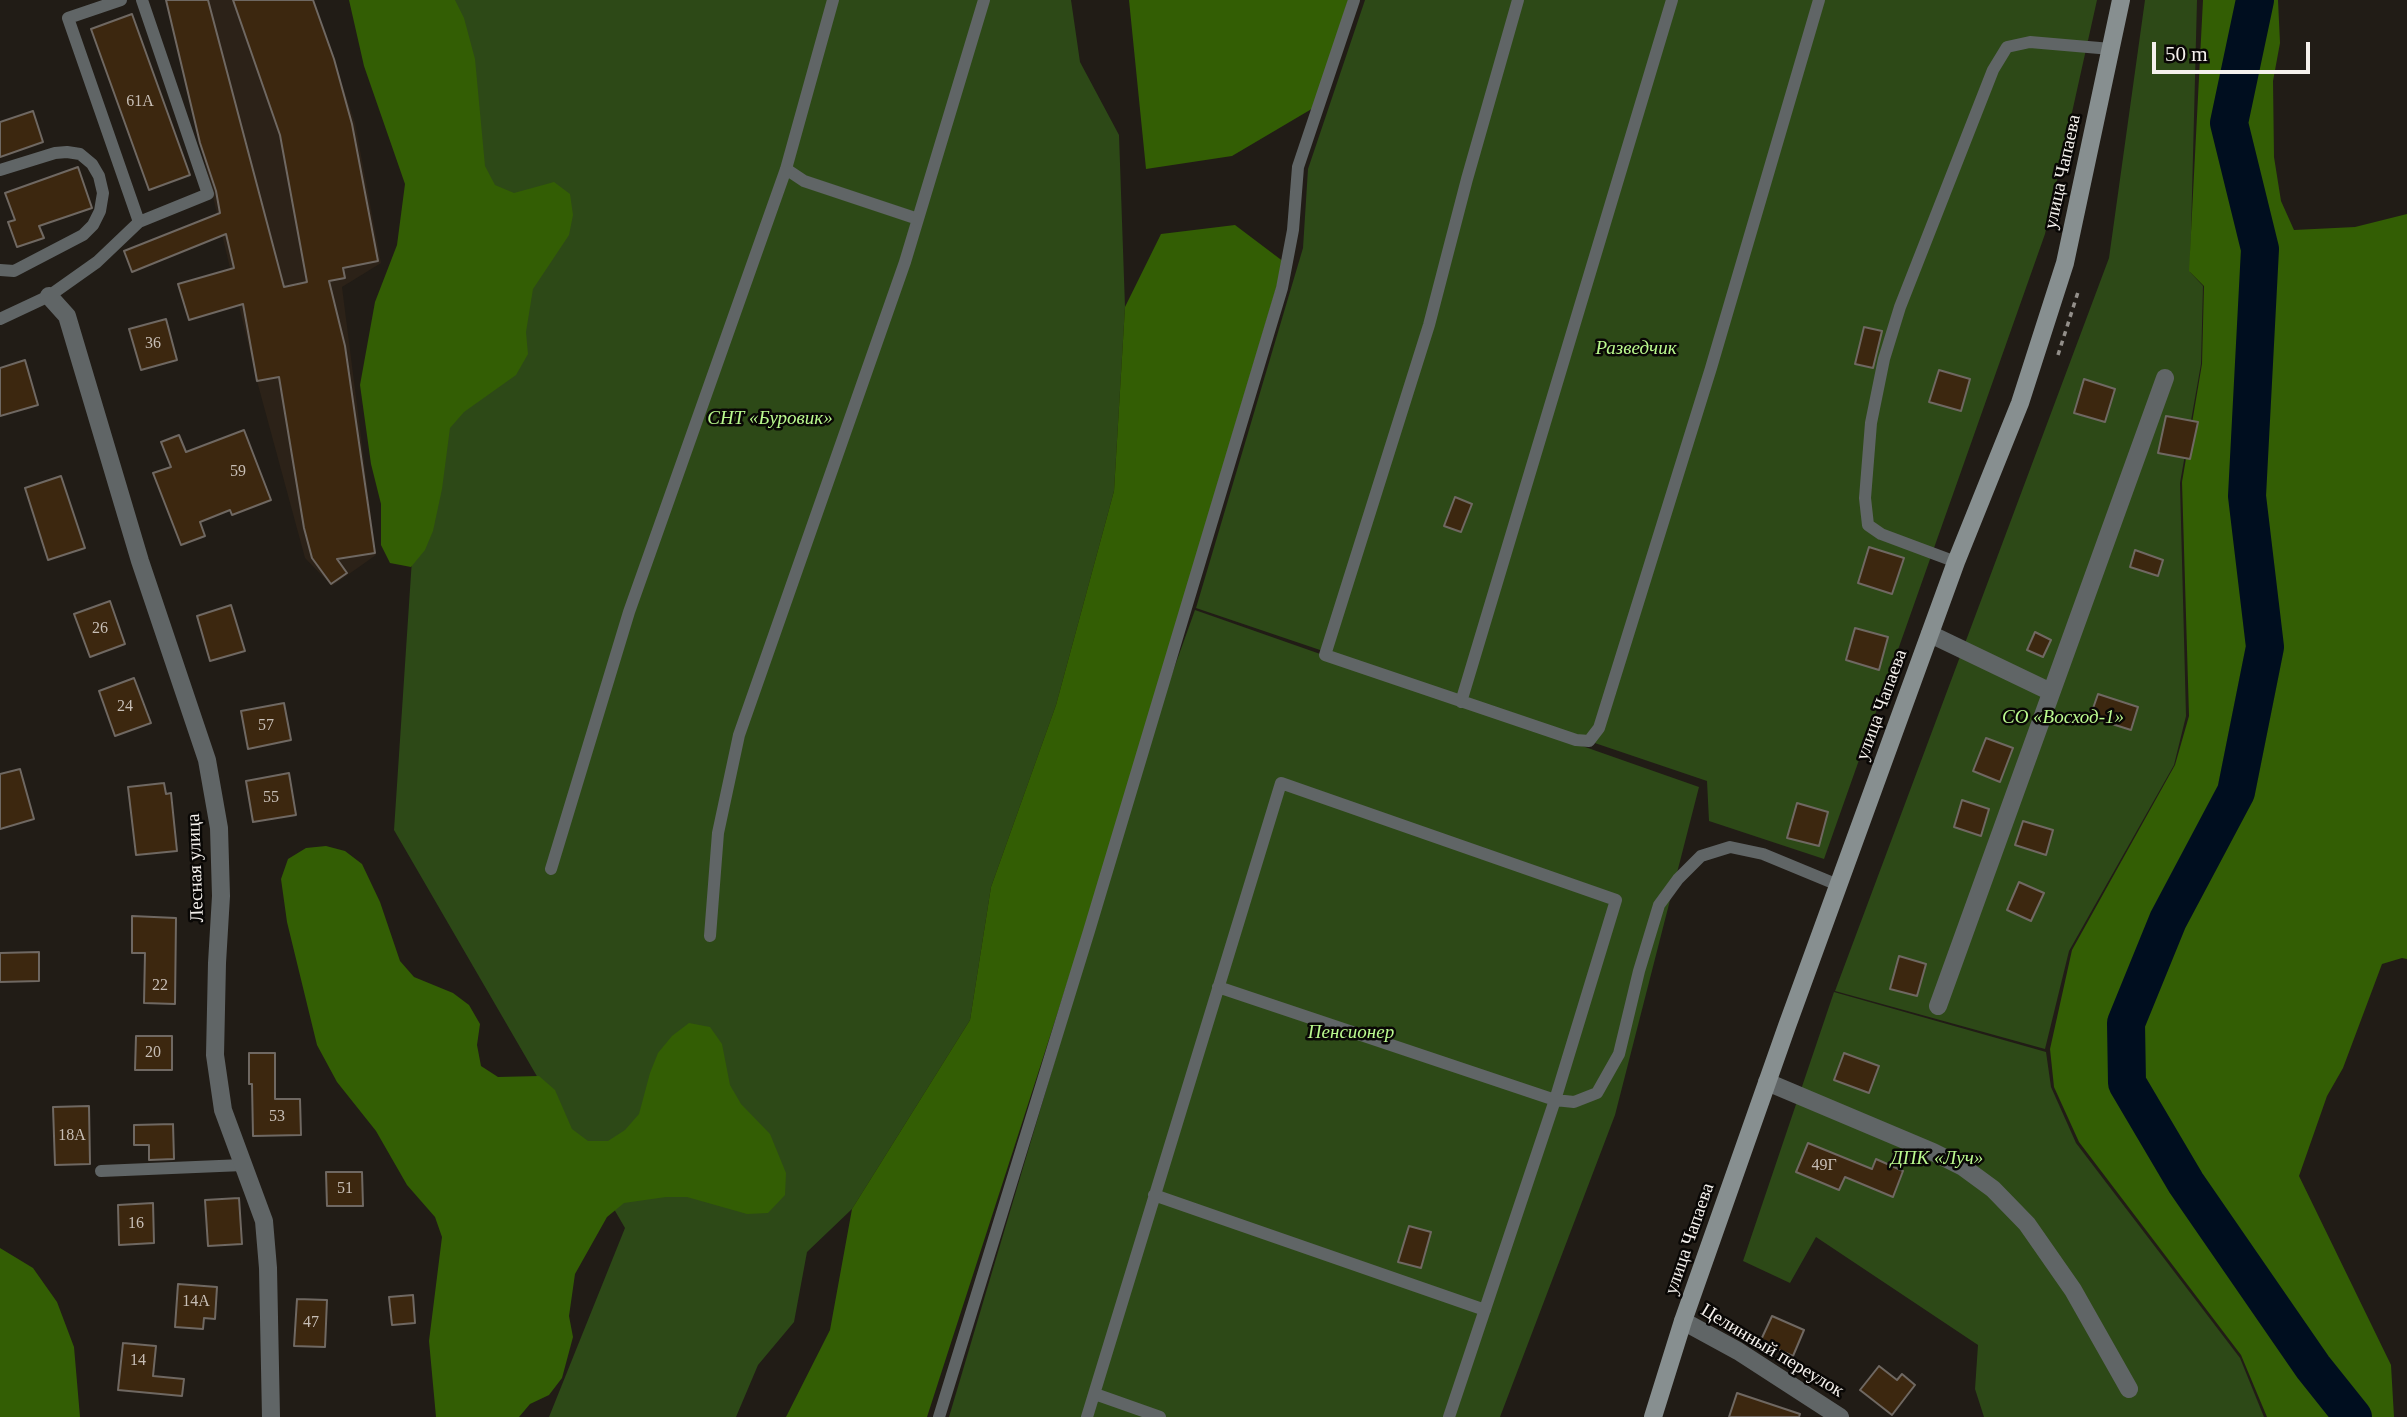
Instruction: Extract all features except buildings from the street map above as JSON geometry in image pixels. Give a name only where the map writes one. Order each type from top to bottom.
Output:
[{"type":"street","name":"улица Чапаева","points":[[1653,1417],[1683,1321],[1838,885],[1956,562],[2020,403],[2065,263],[2121,0]]},
{"type":"street","name":"Лесная улица","points":[[49,296],[67,316],[140,561],[208,760],[219,828],[221,896],[215,1055],[223,1110],[264,1221],[268,1268],[271,1417]]},
{"type":"street","points":[[1938,1006],[2165,378]]},
{"type":"street","points":[[1930,634],[2051,692]]},
{"type":"street","points":[[1767,1082],[1934,1152],[1963,1167],[1993,1189],[2027,1224],[2073,1290],[2129,1389]]},
{"type":"street","name":"Целинный переулок","points":[[1683,1321],[1738,1351],[1840,1417]]},
{"type":"lane","points":[[121,0],[68,19],[139,222]]},
{"type":"lane","points":[[0,318],[49,296],[97,262],[139,222],[208,194],[142,0]]},
{"type":"lane","points":[[551,869],[629,612],[786,169],[833,0]]},
{"type":"lane","points":[[710,936],[718,833],[739,735],[905,262],[984,0]]},
{"type":"lane","points":[[939,1417],[1089,931],[1282,288],[1293,230],[1298,167],[1354,0]]},
{"type":"lane","points":[[1518,0],[1429,326],[1325,655],[1576,740],[1589,741],[1599,728],[1715,355],[1819,0]]},
{"type":"lane","points":[[1461,702],[1672,0]]},
{"type":"lane","points":[[1956,562],[1881,534],[1868,525],[1865,498],[1871,423],[1884,359],[1900,307],[1988,82],[2007,47],[2030,42],[2111,50]]},
{"type":"lane","points":[[0,170],[55,153],[80,154],[92,164],[99,176],[103,193],[100,211],[93,225],[83,235],[14,271],[0,270]]},
{"type":"lane","points":[[786,169],[804,181],[918,219]]},
{"type":"lane","points":[[1087,1417],[1281,783],[1616,900],[1555,1100],[1449,1417]]},
{"type":"lane","points":[[1218,987],[1555,1100],[1574,1102],[1597,1093],[1619,1054],[1639,971],[1659,905],[1678,879],[1701,856],[1730,847],[1763,854],[1838,885]]},
{"type":"lane","points":[[101,1171],[243,1165]]},
{"type":"lane","points":[[1154,1195],[1485,1310]]},
{"type":"lane","points":[[1095,1394],[1160,1417]]},
{"type":"shaded area","points":[[166,0],[314,0],[355,123],[381,263],[342,287],[376,555],[332,586],[305,558],[257,381]]},
{"type":"green space","points":[[349,0],[455,0],[464,18],[475,59],[485,166],[495,185],[514,193],[554,182],[570,194],[573,215],[569,235],[533,289],[526,332],[528,354],[516,375],[464,412],[450,428],[433,531],[425,550],[411,567],[390,563],[381,545],[381,504],[371,464],[360,385],[375,302],[397,245],[405,184],[364,66]]},
{"type":"green space","name":"СНТ «Буровик»","points":[[353,0],[1071,0],[1080,62],[1119,135],[1125,307],[1114,491],[1056,705],[991,887],[970,1020],[852,1209],[807,1252],[794,1322],[758,1365],[736,1417],[549,1417],[625,1228],[394,830],[414,529],[439,235]]},
{"type":"green space","points":[[1129,0],[1348,0],[1315,107],[1232,156],[1146,169]]},
{"type":"green space","name":"Разведчик","points":[[1365,0],[2097,0],[2045,234],[1824,859],[1709,821],[1707,781],[1196,608],[1303,248],[1308,169]]},
{"type":"green space","name":"СО «Восход-1»","points":[[2145,0],[2197,0],[2190,272],[2203,286],[2201,364],[2180,483],[2186,716],[2174,765],[2069,951],[2045,1049],[1835,991],[2109,258]]},
{"type":"green space","points":[[2203,0],[2278,0],[2280,43],[2273,81],[2274,157],[2281,201],[2294,230],[2355,227],[2407,214],[2407,959],[2382,964],[2343,1068],[2327,1096],[2299,1176],[2391,1365],[2394,1417],[2267,1417],[2241,1355],[2079,1142],[2054,1087],[2050,1049],[2072,950],[2175,765],[2189,716],[2182,482],[2202,364],[2204,286],[2189,271]]},
{"type":"green space","points":[[1235,225],[1284,262],[1084,931],[927,1417],[786,1417],[830,1330],[852,1209],[970,1020],[991,887],[1056,705],[1114,491],[1125,307],[1161,234]]},
{"type":"green space","name":"Пенсионер","points":[[1195,610],[1699,787],[1615,1115],[1500,1417],[949,1417],[1158,713]]},
{"type":"green space","points":[[326,846],[345,851],[362,864],[380,902],[400,961],[414,977],[453,993],[469,1005],[480,1024],[477,1045],[481,1066],[498,1077],[539,1076],[555,1090],[572,1129],[588,1141],[608,1141],[625,1130],[639,1114],[658,1053],[672,1036],[689,1023],[710,1027],[722,1044],[730,1085],[741,1104],[770,1134],[786,1173],[785,1195],[768,1213],[747,1214],[687,1197],[666,1197],[624,1203],[607,1217],[575,1274],[569,1316],[573,1337],[562,1378],[549,1395],[530,1404],[519,1417],[436,1417],[429,1341],[442,1237],[435,1217],[407,1185],[376,1131],[337,1082],[317,1045],[287,922],[281,879],[288,859],[306,848]]},
{"type":"green space","name":"ДПК «Луч»","points":[[1834,992],[2046,1052],[2051,1087],[2076,1143],[2240,1358],[2264,1417],[1984,1417],[1975,1389],[1978,1345],[1816,1237],[1790,1283],[1743,1261]]},
{"type":"green space","points":[[0,1248],[33,1268],[57,1302],[74,1347],[80,1417],[0,1417]]},
{"type":"waterway","points":[[2255,0],[2229,123],[2260,249],[2247,496],[2265,647],[2236,792],[2168,920],[2126,1023],[2127,1083],[2186,1183],[2313,1367],[2353,1417]]}]
